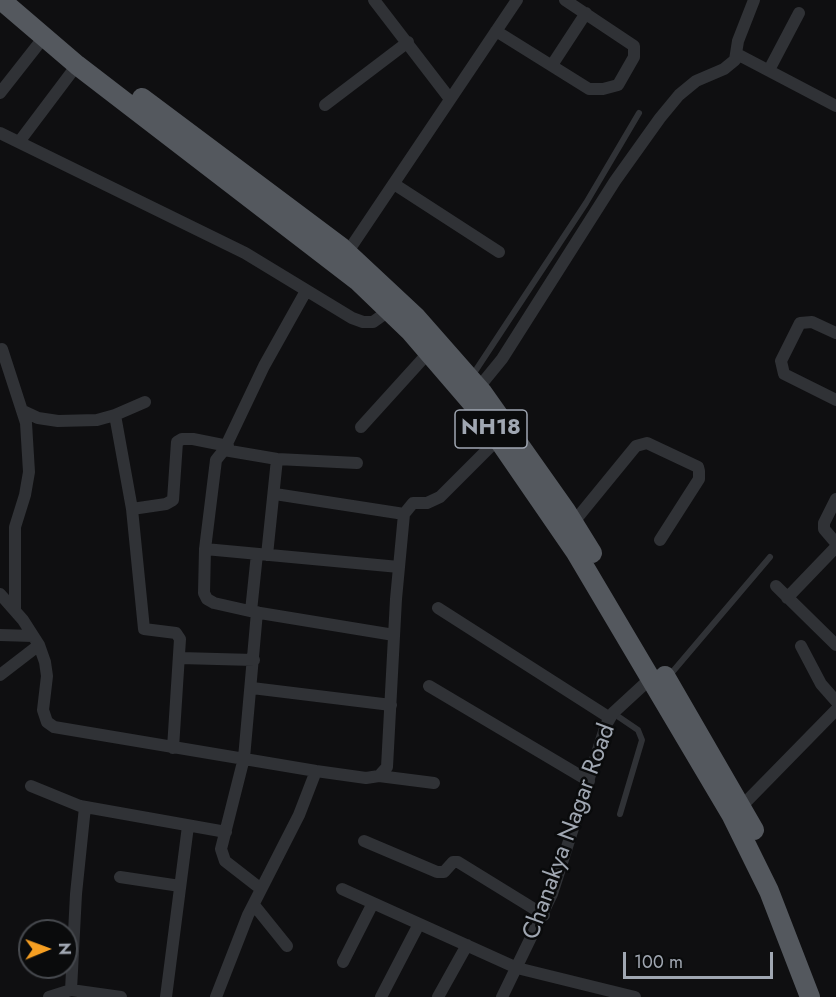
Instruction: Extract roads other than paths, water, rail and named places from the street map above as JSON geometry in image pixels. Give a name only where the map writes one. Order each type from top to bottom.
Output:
[{"type":"highway","name":"NH18","points":[[1,0],[77,65],[340,266],[390,310],[429,352],[472,388],[498,439],[659,679]]},
{"type":"highway","name":"NH18","points":[[21,0],[90,58],[347,252],[416,317],[573,523],[659,679],[737,811],[810,996]]},
{"type":"street","points":[[374,0],[450,99]]},
{"type":"street","points":[[347,252],[517,0]]},
{"type":"street","points":[[496,31],[595,90],[618,85],[634,57],[634,46],[565,0]]},
{"type":"street","points":[[472,388],[502,359],[615,181],[678,95],[696,81],[724,69],[735,60],[738,40],[754,0]]},
{"type":"street","points":[[552,65],[586,13]]},
{"type":"street","points":[[769,70],[799,13]]},
{"type":"street","points":[[0,93],[44,37]]},
{"type":"street","points":[[325,105],[408,42]]},
{"type":"street","points":[[737,54],[836,106]]},
{"type":"street","points":[[19,142],[77,65]]},
{"type":"street","points":[[0,133],[245,253],[306,291],[363,322],[373,322],[390,310]]},
{"type":"street","points":[[394,184],[499,252]]},
{"type":"street","points":[[306,291],[264,366],[226,448],[216,460],[203,585],[207,599],[254,612],[394,635]]},
{"type":"street","points":[[836,333],[812,322],[800,323],[781,361],[784,374],[836,400]]},
{"type":"street","points":[[2,350],[23,411],[29,471],[25,495],[15,526],[15,609]]},
{"type":"street","points":[[362,427],[429,352]]},
{"type":"street","points":[[23,411],[38,418],[58,421],[97,420],[145,402]]},
{"type":"street","points":[[115,415],[132,509],[144,628],[176,633],[180,639],[173,748]]},
{"type":"street","points":[[132,509],[166,504],[172,500],[177,442],[182,439],[193,439],[277,459],[357,463]]},
{"type":"street","points":[[379,776],[387,767],[394,635],[405,514],[413,503],[428,503],[440,497],[498,439]]},
{"type":"street","points":[[573,523],[636,446],[647,443],[698,467],[699,471],[699,479],[660,540]]},
{"type":"street","points":[[261,889],[221,855],[244,759],[254,660],[254,612],[262,554],[275,494],[277,459]]},
{"type":"street","points":[[275,494],[405,514]]},
{"type":"street","points":[[787,598],[836,545],[824,529],[824,523],[836,499]]},
{"type":"street","points":[[205,549],[399,567]]},
{"type":"street","points":[[776,586],[836,645]]},
{"type":"street","points":[[0,594],[15,609],[36,640],[45,662],[47,676],[43,710],[47,722],[54,728],[316,771],[366,778],[379,776],[434,783]]},
{"type":"street","points":[[438,608],[612,715]]},
{"type":"street","points":[[0,635],[36,640]]},
{"type":"street","points":[[0,675],[36,640]]},
{"type":"street","points":[[801,646],[821,684],[836,701]]},
{"type":"street","points":[[180,658],[254,660]]},
{"type":"street","name":"Chanakya Nagar Road","points":[[502,997],[544,915],[612,715],[659,679]]},
{"type":"street","points":[[429,686],[589,781]]},
{"type":"street","points":[[252,688],[391,705]]},
{"type":"street","points":[[737,811],[836,710]]},
{"type":"street","points":[[216,997],[261,889],[299,815],[316,771]]},
{"type":"street","points":[[31,786],[85,807],[226,832]]},
{"type":"street","points":[[71,990],[76,894],[85,807]]},
{"type":"street","points":[[166,997],[188,826]]},
{"type":"street","points":[[364,841],[437,872],[444,872],[453,862],[458,862],[544,915]]},
{"type":"street","points":[[120,877],[180,886]]},
{"type":"street","points":[[342,889],[517,968],[635,997]]},
{"type":"street","points":[[343,962],[373,903]]},
{"type":"street","points":[[254,905],[287,946]]},
{"type":"street","points":[[381,997],[419,924]]},
{"type":"street","points":[[438,997],[466,945]]},
{"type":"street","points":[[49,997],[71,990],[121,997]]},
{"type":"lane","points":[[472,388],[639,113]]},
{"type":"lane","points":[[659,679],[770,557]]},
{"type":"lane","points":[[612,715],[638,730],[642,740],[620,814]]}]
